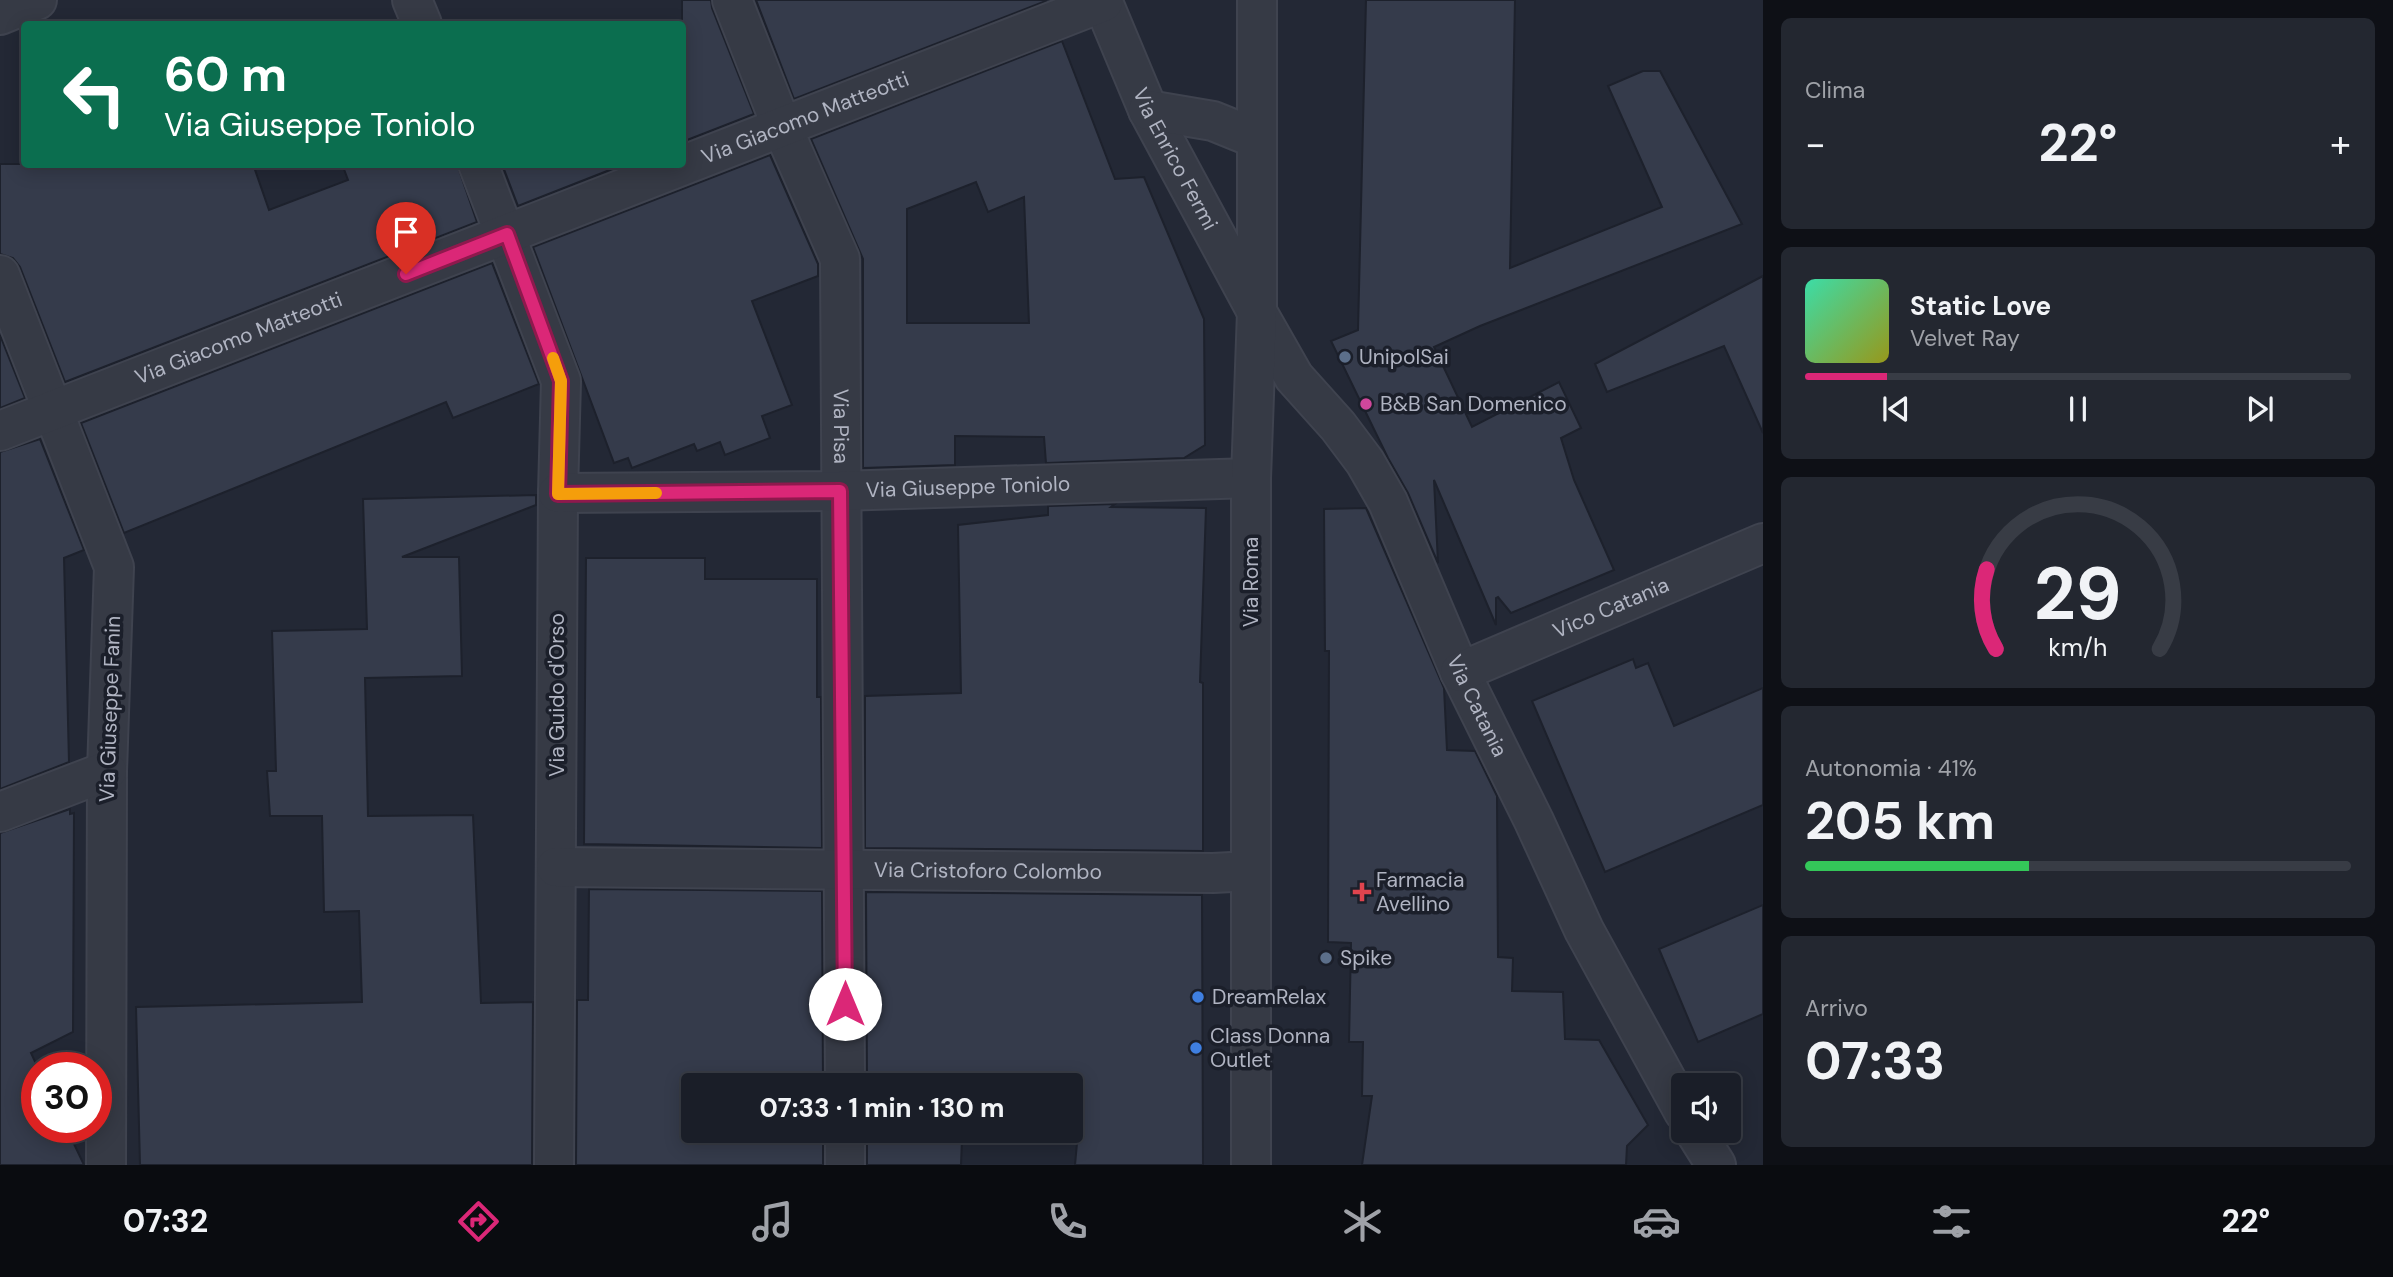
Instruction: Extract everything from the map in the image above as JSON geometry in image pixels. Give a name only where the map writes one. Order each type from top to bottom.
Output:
[{"type":"street","points":[[0,15],[37,0]]},
{"type":"street","points":[[412,0],[421,21]]},
{"type":"street","name":"Via Pisa","points":[[732,0],[782,127],[840,259],[840,491],[846,869],[845,1073]]},
{"type":"street","name":"Via Roma","points":[[1251,1165],[1251,478],[1257,312],[1257,0]]},
{"type":"street","name":"Via Giacomo Matteotti","points":[[686,164],[1103,1]]},
{"type":"street","name":"Via Enrico Fermi","points":[[1103,1],[1148,110],[1257,312]]},
{"type":"street","points":[[1148,110],[1213,121],[1255,138]]},
{"type":"street","name":"Via Guido d'Orso","points":[[480,168],[561,381],[554,1165]]},
{"type":"street","name":"Via Giacomo Matteotti","points":[[0,431],[677,168]]},
{"type":"street","name":"Via Giuseppe Fanin","points":[[0,275],[114,567],[107,771],[106,1165]]},
{"type":"street","name":"Via Catania","points":[[1257,312],[1294,377],[1366,462],[1388,502],[1439,617],[1460,672],[1534,821],[1584,930],[1671,1088]]},
{"type":"street","name":"Via Giuseppe Toniolo","points":[[558,494],[840,491],[1251,478]]},
{"type":"street","name":"Vico Catania","points":[[1460,672],[1763,543]]},
{"type":"street","points":[[0,812],[107,771]]},
{"type":"street","name":"Via Cristoforo Colombo","points":[[556,867],[1213,873],[1251,871]]},
{"type":"street","points":[[845,1143],[845,1165]]},
{"type":"street","points":[[1702,1143],[1716,1165]]},
{"type":"building","points":[[682,0],[711,0],[754,114],[686,140],[686,21],[682,21]]},
{"type":"building","points":[[756,0],[1046,0],[1046,1],[794,99]]},
{"type":"building","points":[[1366,0],[1515,0],[1510,268],[1662,207],[1608,86],[1643,71],[1660,71],[1742,224],[1480,326],[1434,347],[1472,427],[1559,382],[1581,428],[1561,438],[1574,480],[1614,570],[1511,613],[1498,597],[1496,625],[1434,480],[1438,563],[1408,493],[1331,341],[1358,330]]},
{"type":"building","points":[[1062,41],[1115,179],[1144,177],[1204,319],[1205,445],[1184,458],[1046,463],[1044,437],[955,436],[955,465],[863,468],[863,259],[811,139]],"holes":[[[976,182],[988,212],[1024,197],[1029,323],[907,323],[907,209]]]},
{"type":"building","points":[[770,155],[818,264],[818,276],[752,301],[792,405],[762,416],[770,438],[725,455],[720,442],[697,451],[694,444],[632,468],[628,458],[614,463],[533,247]]},
{"type":"building","points":[[0,164],[21,164],[21,168],[254,168],[269,210],[348,180],[344,168],[458,168],[477,222],[65,382],[20,267],[13,258],[0,254]]},
{"type":"building","points":[[504,168],[615,168],[518,206]]},
{"type":"building","points":[[492,263],[539,384],[453,418],[446,402],[124,533],[81,423]]},
{"type":"building","points":[[1763,276],[1763,433],[1724,346],[1607,392],[1595,364]]},
{"type":"building","points":[[0,335],[25,398],[0,408]]},
{"type":"building","points":[[40,439],[84,550],[64,558],[69,762],[0,789],[0,452]]},
{"type":"building","points":[[536,495],[536,505],[402,557],[459,557],[462,676],[365,678],[368,816],[473,815],[481,1003],[533,1002],[532,1165],[140,1165],[136,1007],[362,1002],[359,911],[324,912],[322,816],[270,816],[267,771],[276,771],[272,631],[367,629],[363,499]]},
{"type":"building","points":[[1115,504],[1111,507],[1206,508],[1200,682],[1203,683],[1203,851],[865,848],[865,696],[961,693],[958,525],[1048,515],[1048,506]]},
{"type":"building","points":[[1366,508],[1444,688],[1447,750],[1475,751],[1497,796],[1498,957],[1513,958],[1512,991],[1563,992],[1565,1039],[1599,1040],[1648,1125],[1627,1146],[1626,1165],[1362,1165],[1372,1096],[1362,1096],[1363,1042],[1349,1042],[1351,943],[1328,942],[1329,651],[1325,651],[1324,509]]},
{"type":"building","points":[[586,558],[705,558],[705,579],[817,579],[817,697],[821,697],[822,848],[584,844]]},
{"type":"building","points":[[1633,659],[1636,668],[1648,663],[1674,726],[1763,688],[1763,805],[1605,872],[1532,701]]},
{"type":"building","points":[[70,809],[70,814],[74,813],[73,1032],[33,1052],[21,1052],[21,1143],[74,1143],[84,1165],[0,1165],[0,833]]},
{"type":"building","points":[[589,889],[822,891],[823,1073],[681,1073],[681,1143],[823,1143],[823,1165],[576,1165],[577,1000],[588,1000]]},
{"type":"building","points":[[866,892],[1202,895],[1203,1165],[1075,1165],[1077,1143],[1083,1143],[1083,1073],[867,1073]]},
{"type":"building","points":[[1763,905],[1763,1014],[1698,1042],[1659,949]]},
{"type":"building","points":[[867,1143],[962,1143],[961,1165],[867,1165]]},
{"type":"slow traffic","points":[[553,358],[561,381],[558,494],[656,493]]},
{"type":"place","name":"UnipolSai","points":[[1345,357]]},
{"type":"place","name":"B&B San Domenico","points":[[1366,404]]},
{"type":"place","name":"Farmacia Avellino","points":[[1362,892]]},
{"type":"place","name":"Spike","points":[[1326,958]]},
{"type":"place","name":"DreamRelax","points":[[1198,997]]},
{"type":"place","name":"Class Donna Outlet","points":[[1196,1048]]},
{"type":"route","points":[[406,274],[507,234],[561,381],[558,494],[840,491],[846,869],[845,1004]]}]
